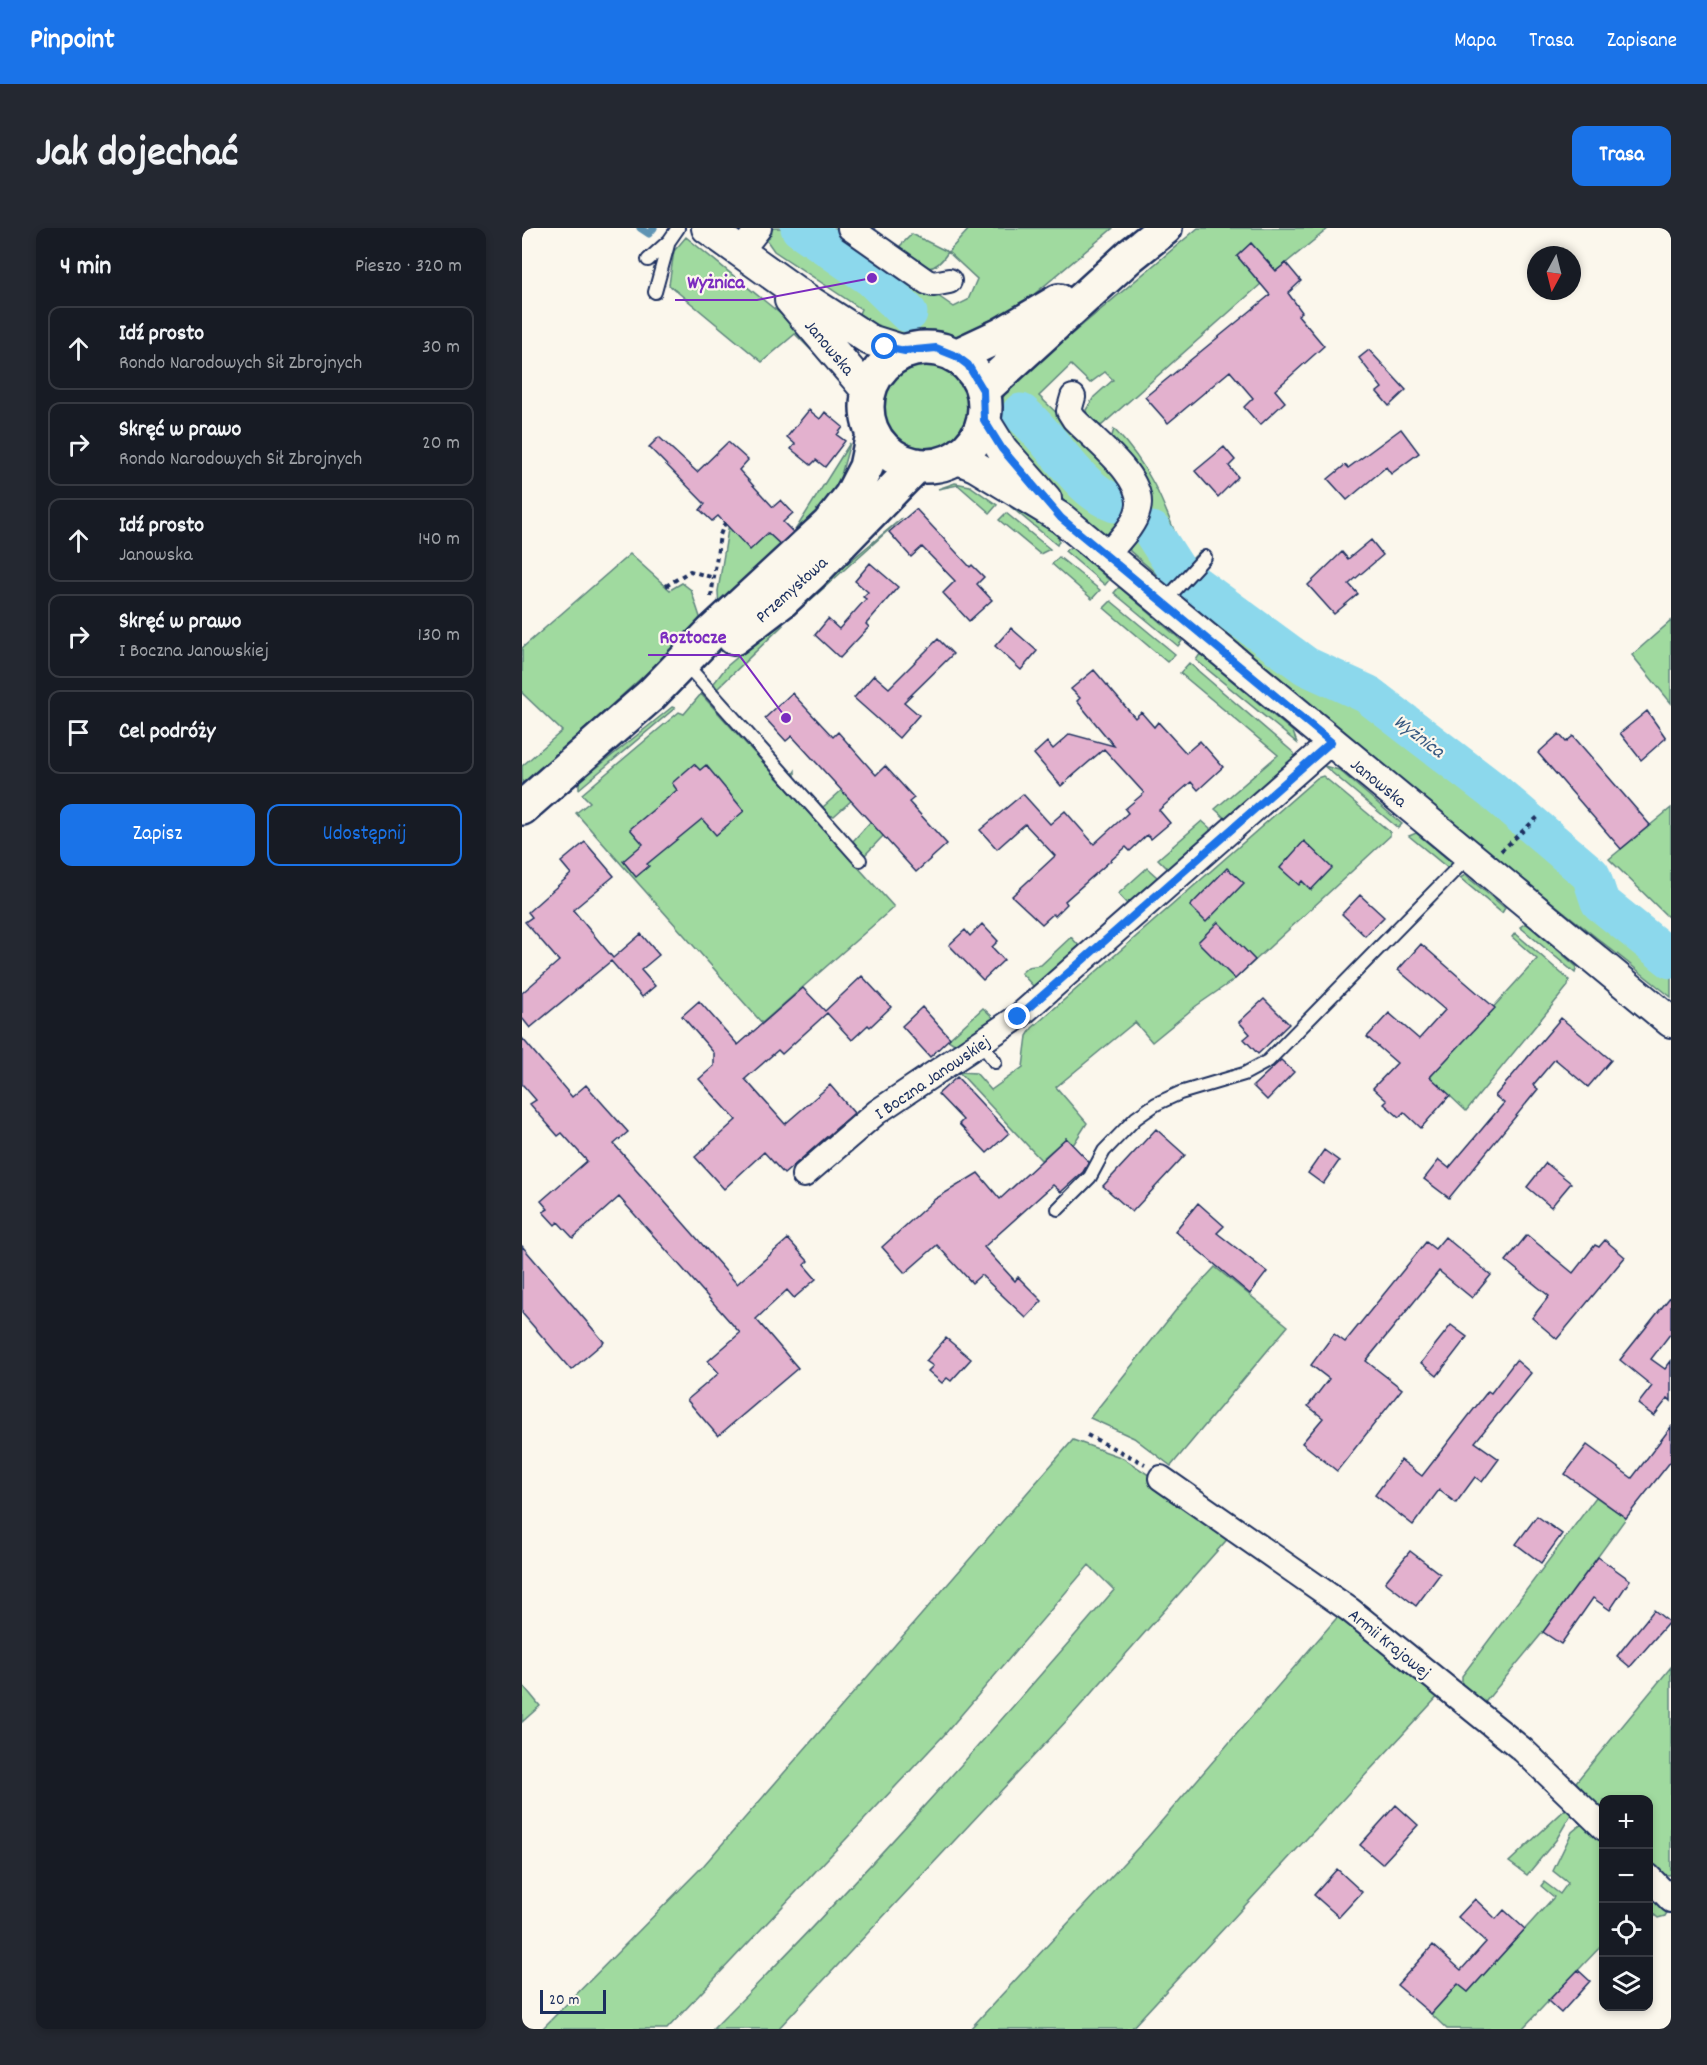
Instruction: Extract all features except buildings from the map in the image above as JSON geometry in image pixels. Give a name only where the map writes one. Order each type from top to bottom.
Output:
[{"type":"main road","points":[[956,356],[1033,318],[1131,255],[1165,228]]},
{"type":"main road","points":[[983,405],[1131,255]]},
{"type":"main road","points":[[926,347],[956,356],[972,371],[983,405],[976,438],[956,458],[937,465],[917,465],[899,460],[884,449],[873,434],[867,417],[868,393],[879,370],[905,351],[926,347]]},
{"type":"main road","name":"Przemysłowa","points":[[522,808],[651,695],[721,624],[813,540],[841,509],[866,466],[873,434]]},
{"type":"main road","name":"Przemysłowa","points":[[651,695],[690,670],[781,602],[917,465]]},
{"type":"street","name":"Janowska","points":[[707,228],[870,340],[905,351]]},
{"type":"street","points":[[740,252],[759,228]]},
{"type":"street","points":[[850,228],[927,282],[933,284],[949,281]]},
{"type":"street","name":"Janowska","points":[[740,252],[796,307],[868,393]]},
{"type":"street","points":[[1072,396],[1069,411],[1074,419],[1134,480],[1140,495],[1136,517],[1106,556]]},
{"type":"street","name":"Janowska","points":[[983,405],[1002,449],[1061,518]]},
{"type":"street","name":"Janowska","points":[[956,458],[975,466],[1061,518],[1106,556],[1171,594],[1331,742],[1671,1022]]},
{"type":"street","name":"I Boczna Janowskiej","points":[[798,1179],[877,1112],[1018,1017],[1331,742]]},
{"type":"street","name":"Armii Krajowej","points":[[1161,1478],[1350,1610],[1523,1750],[1599,1823]]},
{"type":"street","points":[[1653,1881],[1671,1900]]},
{"type":"lane","points":[[648,260],[669,241],[678,228]]},
{"type":"lane","points":[[655,292],[669,241]]},
{"type":"lane","points":[[1171,594],[1205,557]]},
{"type":"lane","points":[[690,670],[860,860]]},
{"type":"lane","points":[[1058,1209],[1090,1177],[1104,1151],[1136,1118],[1156,1104],[1180,1093],[1244,1074],[1268,1061],[1477,862]]},
{"type":"lane","points":[[981,1043],[995,1062]]},
{"type":"path","points":[[721,624],[712,613],[710,602],[720,535],[726,520]]},
{"type":"path","points":[[666,586],[690,571],[714,578]]},
{"type":"path","points":[[1477,862],[1536,819]]},
{"type":"path","points":[[1087,1435],[1143,1462],[1161,1478]]},
{"type":"green space","points":[[773,228],[840,228],[954,307],[968,300],[977,279],[948,252],[970,228],[1113,228],[1013,312],[963,336],[893,337],[857,318],[861,309],[774,251],[767,241]]},
{"type":"green space","points":[[1198,228],[1329,228],[1276,271],[1251,243],[1237,256],[1261,284],[1102,425],[1099,426],[1087,417],[1086,410],[1094,397],[1113,380],[1105,372],[1090,383],[1071,365],[1039,396],[1121,475],[1133,505],[1109,535],[1098,529],[1068,504],[1035,472],[1010,442],[1001,426],[1000,415],[1003,399],[1006,389]]},
{"type":"green space","points":[[912,234],[948,252],[937,265],[927,268],[902,257],[900,246]]},
{"type":"green space","points":[[686,237],[788,320],[820,359],[795,334],[762,362],[669,285],[674,251]]},
{"type":"green space","points":[[928,363],[945,367],[960,376],[969,391],[973,408],[969,425],[960,440],[945,449],[928,453],[911,449],[896,440],[887,425],[883,408],[887,391],[896,376],[911,367]]},
{"type":"green space","points":[[1114,429],[1150,476],[1187,564],[1199,552],[1201,554],[1169,585],[1130,551],[1129,546],[1141,522],[1111,439]]},
{"type":"green space","points":[[850,443],[841,475],[848,481],[800,539],[794,532]]},
{"type":"green space","points":[[955,483],[970,486],[997,505],[990,513],[958,485],[938,489]]},
{"type":"green space","points":[[1017,505],[1058,536],[1057,545],[1011,507]]},
{"type":"green space","points":[[1006,513],[1050,549],[1040,554],[999,520]]},
{"type":"green space","points":[[902,518],[805,605],[802,601]]},
{"type":"green space","points":[[729,523],[768,533],[787,551],[719,611],[718,591]]},
{"type":"green space","points":[[1074,548],[1109,580],[1105,585],[1065,551]]},
{"type":"green space","points":[[630,554],[670,590],[682,583],[691,590],[702,623],[522,786],[522,766],[562,731],[522,693],[522,648]]},
{"type":"green space","points":[[1059,557],[1100,590],[1092,599],[1052,564]]},
{"type":"green space","points":[[1188,584],[1305,668],[1364,696],[1492,793],[1589,876],[1598,903],[1671,962],[1671,997],[1495,857],[1181,596],[1182,589]]},
{"type":"green space","points":[[1119,587],[1182,641],[1178,646],[1114,593]]},
{"type":"green space","points":[[1111,601],[1175,654],[1167,662],[1104,608]]},
{"type":"green space","points":[[1671,621],[1671,703],[1632,655]]},
{"type":"green space","points":[[779,622],[783,625],[717,689],[714,683],[727,666]]},
{"type":"green space","points":[[1200,654],[1293,732],[1297,743],[1196,660]]},
{"type":"green space","points":[[1189,663],[1294,753],[1294,759],[1227,820],[1215,809],[1278,755],[1180,673]]},
{"type":"green space","points":[[701,694],[894,907],[762,1023],[576,813],[590,802],[582,794],[679,712],[684,714]]},
{"type":"green space","points":[[672,707],[675,708],[579,789],[579,782]]},
{"type":"green space","points":[[1324,766],[1339,770],[1402,824],[1398,828]]},
{"type":"green space","points":[[795,771],[795,778],[823,807],[842,790],[852,800],[834,816],[827,815],[792,776]]},
{"type":"green space","points":[[1323,776],[1390,832],[1390,836],[1235,979],[1196,1006],[1152,1042],[1135,1022],[1056,1087],[1087,1123],[1073,1145],[1066,1138],[1041,1160],[959,1072],[976,1073],[991,1090],[1023,1067],[1027,1036],[1032,1028],[1317,778]]},
{"type":"green space","points":[[1671,808],[1671,920],[1609,859]]},
{"type":"green space","points":[[871,821],[884,835],[864,856],[853,841]]},
{"type":"green space","points":[[1202,821],[1210,828],[1210,834],[1168,869],[1158,859]]},
{"type":"green space","points":[[1416,833],[1452,863],[1449,869],[1409,836]]},
{"type":"green space","points":[[1147,868],[1157,877],[1156,882],[1127,904],[1118,894]]},
{"type":"green space","points":[[1465,875],[1505,908],[1502,913],[1460,878]]},
{"type":"green space","points":[[1526,923],[1577,967],[1575,973],[1520,927]]},
{"type":"green space","points":[[1515,933],[1569,980],[1568,986],[1466,1111],[1430,1077],[1537,959],[1512,937]]},
{"type":"green space","points":[[1071,937],[1081,948],[1035,988],[1021,973],[1028,967],[1041,965]]},
{"type":"green space","points":[[983,1008],[997,1021],[956,1045],[948,1040]]},
{"type":"green space","points":[[1215,1267],[1288,1326],[1171,1466],[1134,1438],[1090,1418],[1180,1305]]},
{"type":"green space","points":[[1073,1440],[1123,1458],[1231,1535],[1072,1715],[778,2029],[713,2029],[917,1814],[1114,1590],[1089,1565],[944,1735],[667,2029],[542,2029],[704,1865]]},
{"type":"green space","points":[[1596,1497],[1626,1518],[1543,1632],[1482,1706],[1462,1691],[1462,1676]]},
{"type":"green space","points":[[1341,1613],[1441,1693],[1131,2029],[970,2029],[1147,1838]]},
{"type":"green space","points":[[1671,1667],[1670,1875],[1660,1874],[1653,1866],[1653,1795],[1599,1795],[1599,1808],[1576,1782]]},
{"type":"green space","points":[[522,1684],[540,1706],[522,1722]]},
{"type":"green space","points":[[1571,1804],[1573,1811],[1556,1840],[1527,1875],[1509,1862]]},
{"type":"green space","points":[[1583,1823],[1599,1833],[1599,1948],[1522,2029],[1447,2029],[1431,2014],[1458,1984],[1468,1992],[1554,1897],[1541,1886],[1544,1882],[1560,1894],[1568,1883],[1553,1871],[1572,1832]]},
{"type":"green space","points":[[1653,1891],[1668,1911],[1665,1916],[1658,1918],[1653,1914]]},
{"type":"waterway","points":[[640,228],[649,234],[654,228]]},
{"type":"waterway","name":"Wyżnica","points":[[800,228],[872,278],[908,313]]},
{"type":"waterway","name":"Wyżnica","points":[[1021,413],[1077,476],[1089,487],[1115,503]]},
{"type":"waterway","name":"Wyżnica","points":[[1152,531],[1177,570],[1190,581],[1306,666],[1367,694],[1492,790],[1591,875],[1600,902],[1671,959]]},
{"type":"place","name":"Wyżnica","points":[[872,278]]},
{"type":"place","name":"Roztocze","points":[[786,718]]},
{"type":"route","points":[[885,347],[905,351],[915,348],[936,348],[947,351],[968,365],[983,390],[984,420],[992,435],[1061,518],[1331,742],[1018,1017]]}]
